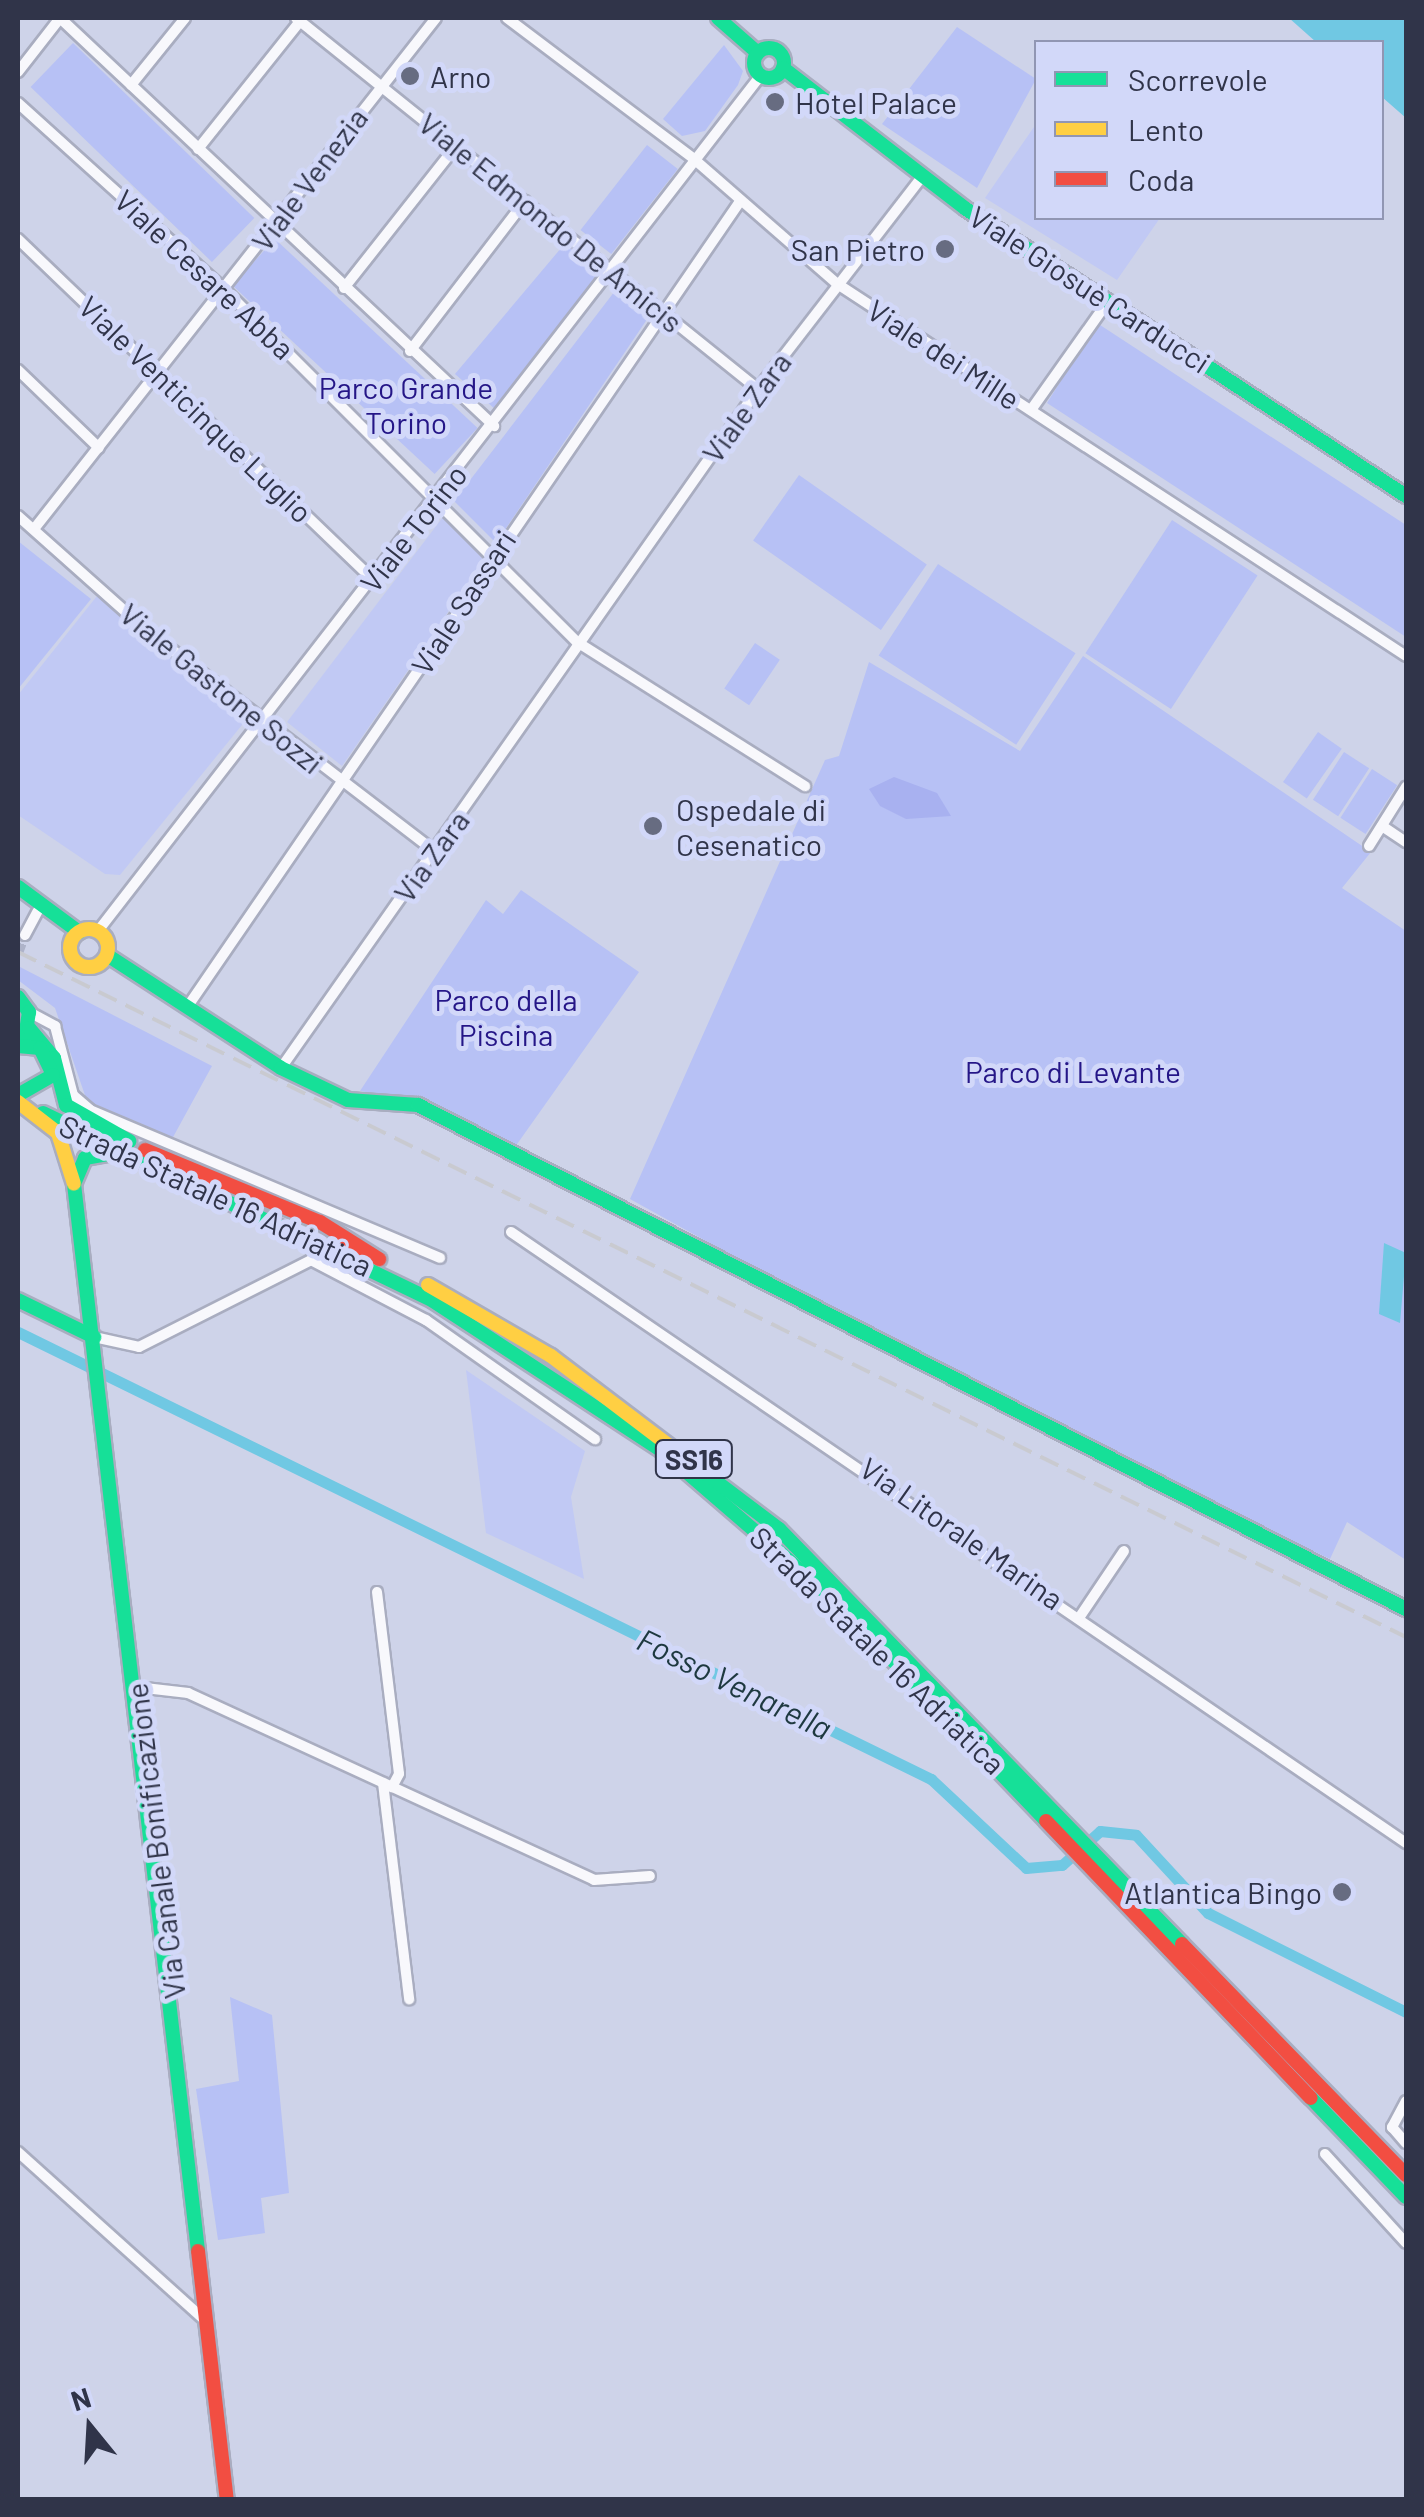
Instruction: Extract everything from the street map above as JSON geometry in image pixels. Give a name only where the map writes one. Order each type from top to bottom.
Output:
[{"type":"main road","points":[[718,18],[758,54],[760,75],[783,68]]},
{"type":"main road","name":"Viale Giosuè Carducci","points":[[758,54],[777,50],[783,68],[922,177],[1406,496]]},
{"type":"main road","points":[[18,887],[76,935]]},
{"type":"main road","points":[[18,896],[76,935],[98,931],[107,955],[282,1068],[348,1100],[418,1105],[1406,1609]]},
{"type":"main road","points":[[76,935],[71,955],[83,966],[107,955]]},
{"type":"main road","points":[[18,997],[54,1058],[66,1105],[139,1153]]},
{"type":"main road","points":[[18,1099],[53,1076],[40,1048],[18,1045],[29,1020]]},
{"type":"main road","name":"Strada Statale 16 Adriatica","points":[[18,1099],[139,1153],[432,1300],[660,1450],[836,1601],[1068,1829],[1406,2197]]},
{"type":"main road","name":"Via Canale Bonificazione","points":[[44,1113],[64,1143],[74,1184],[95,1340],[227,2500]]},
{"type":"main road","points":[[74,1184],[76,1168],[96,1152],[139,1153]]},
{"type":"main road","points":[[18,1300],[95,1340]]},
{"type":"main road","name":"Strada Statale 16 Adriatica","points":[[1094,1858],[1406,2176]]},
{"type":"street","points":[[18,72],[60,18],[494,426]]},
{"type":"street","points":[[131,84],[185,18]]},
{"type":"street","name":"Viale Venezia","points":[[34,530],[436,18]]},
{"type":"street","name":"Viale dei Mille","points":[[507,18],[694,159],[836,283],[1406,656]]},
{"type":"street","points":[[198,149],[298,19]]},
{"type":"street","name":"Viale Edmondo De Amicis","points":[[298,19],[758,390]]},
{"type":"street","name":"Viale Torino","points":[[98,931],[494,426],[760,75]]},
{"type":"street","name":"Viale Cesare Abba","points":[[18,103],[224,289],[438,498],[577,642],[805,786]]},
{"type":"street","points":[[344,288],[456,146]]},
{"type":"street","name":"Viale Zara","points":[[577,642],[836,283],[922,177]]},
{"type":"street","name":"Viale Sassari","points":[[188,1006],[660,309],[741,200]]},
{"type":"street","points":[[410,351],[524,201]]},
{"type":"street","name":"Viale Venticinque Luglio","points":[[18,239],[372,580]]},
{"type":"street","points":[[1031,410],[1108,300]]},
{"type":"street","points":[[18,370],[100,448]]},
{"type":"street","name":"Viale Gastone Sozzi","points":[[18,516],[145,629],[268,718],[340,784],[433,850]]},
{"type":"street","name":"Via Zara","points":[[282,1068],[577,642]]},
{"type":"street","points":[[1369,846],[1406,787]]},
{"type":"street","points":[[1382,826],[1406,842]]},
{"type":"street","points":[[25,935],[38,911]]},
{"type":"street","points":[[29,1020],[55,1026],[71,1088],[90,1110],[440,1258]]},
{"type":"street","name":"Via Litorale Marina","points":[[511,1232],[1080,1615],[1406,1843]]},
{"type":"street","points":[[95,1340],[139,1347],[311,1260],[426,1320],[595,1439]]},
{"type":"street","points":[[1080,1615],[1124,1551]]},
{"type":"street","points":[[378,1592],[399,1774],[388,1785]]},
{"type":"street","points":[[137,1687],[188,1692],[594,1880],[650,1876]]},
{"type":"street","points":[[388,1785],[409,1999]]},
{"type":"street","points":[[1406,2101],[1392,2126],[1406,2142]]},
{"type":"street","points":[[18,2152],[207,2322]]},
{"type":"street","points":[[1326,2154],[1406,2243]]},
{"type":"shaded area","points":[[1289,18],[1406,18],[1406,118],[1384,99],[1384,40],[1314,40]]},
{"type":"shaded area","points":[[1034,127],[1034,220],[1159,220],[1117,280],[985,198]]},
{"type":"shaded area","points":[[443,517],[486,557],[342,766],[287,722]]},
{"type":"shaded area","points":[[97,596],[246,720],[120,875],[105,874],[18,815],[18,695]]},
{"type":"shaded area","points":[[894,777],[937,793],[951,816],[906,819],[880,806],[869,789]]},
{"type":"shaded area","points":[[1384,1243],[1406,1253],[1400,1323],[1379,1314]]},
{"type":"shaded area","points":[[466,1370],[585,1451],[571,1497],[584,1579],[486,1533]]},
{"type":"green space","points":[[957,27],[1034,78],[977,188],[882,124]]},
{"type":"green space","points":[[73,43],[254,218],[212,262],[31,87]]},
{"type":"green space","points":[[724,45],[743,71],[738,85],[705,131],[682,136],[663,119]]},
{"type":"green space","points":[[647,145],[678,169],[611,254],[581,230]]},
{"type":"green space","name":"Parco Grande Torino","points":[[275,239],[478,428],[435,474],[232,285]]},
{"type":"green space","points":[[567,241],[601,270],[495,409],[455,374]]},
{"type":"green space","points":[[621,283],[654,309],[496,543],[454,501]]},
{"type":"green space","points":[[1097,323],[1406,525],[1406,637],[1047,403]]},
{"type":"green space","points":[[799,475],[927,564],[881,630],[753,541]]},
{"type":"green space","points":[[1172,520],[1258,576],[1171,709],[1085,653]]},
{"type":"green space","points":[[18,541],[91,599],[18,689]]},
{"type":"green space","points":[[938,564],[1076,653],[1016,745],[879,655]]},
{"type":"green space","points":[[755,643],[780,660],[749,705],[724,689]]},
{"type":"green space","name":"Parco di Levante","points":[[1083,656],[1371,852],[1342,888],[1406,931],[1406,1560],[1347,1522],[1330,1559],[923,1361],[630,1199],[825,760],[839,756],[869,662],[1020,751]]},
{"type":"green space","points":[[1318,732],[1342,749],[1307,799],[1283,782]]},
{"type":"green space","points":[[1344,752],[1369,768],[1338,816],[1313,800]]},
{"type":"green space","points":[[1372,769],[1397,785],[1366,834],[1340,818]]},
{"type":"green space","name":"Parco della Piscina","points":[[521,890],[639,972],[515,1147],[426,1103],[360,1091],[486,900],[503,914]]},
{"type":"green space","points":[[20,967],[212,1066],[172,1139],[88,1104],[55,1008],[18,980]]},
{"type":"green space","points":[[230,1997],[272,2015],[289,2193],[261,2198],[265,2233],[218,2240],[196,2089],[239,2081]]},
{"type":"waterway","name":"Fosso Venarella","points":[[18,1332],[931,1779],[1026,1868],[1062,1865],[1100,1831],[1136,1835],[1208,1913],[1406,2012]]},
{"type":"tunnel","points":[[18,953],[25,935]]},
{"type":"railway","points":[[18,952],[1406,1637]]},
{"type":"traffic: fast","points":[[718,18],[758,53]]},
{"type":"traffic: fast","points":[[769,48],[783,57],[784,63],[775,77],[769,78],[755,69],[754,63],[763,49],[769,48]]},
{"type":"traffic: fast","points":[[783,68],[966,209],[1406,496]]},
{"type":"traffic: fast","points":[[18,887],[79,932]]},
{"type":"traffic: fast","points":[[107,955],[281,1068],[348,1100],[418,1105],[1406,1609]]},
{"type":"traffic: fast","points":[[18,997],[29,1012],[25,1036]]},
{"type":"traffic: fast","points":[[29,1028],[54,1058],[66,1105],[129,1141]]},
{"type":"traffic: fast","points":[[18,1046],[40,1048],[53,1075],[18,1095]]},
{"type":"traffic: fast","points":[[43,1113],[433,1301],[661,1450],[836,1601],[1046,1821]]},
{"type":"traffic: fast","points":[[74,1184],[85,1158],[118,1152]]},
{"type":"traffic: fast","points":[[74,1184],[198,2251]]},
{"type":"traffic: fast","points":[[18,1300],[94,1337]]},
{"type":"traffic: fast","points":[[701,1470],[779,1529],[1182,1944]]},
{"type":"traffic: fast","points":[[1311,2098],[1406,2197]]},
{"type":"traffic: slow","points":[[89,929],[102,935],[108,948],[102,961],[89,967],[76,961],[70,948],[76,935],[89,929]]},
{"type":"traffic: slow","points":[[18,1102],[58,1133],[74,1184]]},
{"type":"traffic: slow","points":[[428,1285],[551,1356],[701,1470]]},
{"type":"traffic: jam","points":[[145,1150],[320,1222],[379,1259]]},
{"type":"traffic: jam","points":[[1046,1821],[1311,2098]]},
{"type":"traffic: jam","points":[[1182,1944],[1406,2175]]},
{"type":"traffic: jam","points":[[198,2251],[227,2500]]},
{"type":"place","name":"Arno","points":[[410,76]]},
{"type":"place","name":"Hotel Palace","points":[[775,102]]},
{"type":"place","name":"San Pietro","points":[[945,249]]},
{"type":"place","name":"Ospedale di Cesenatico","points":[[653,826]]},
{"type":"place","name":"Atlantica Bingo","points":[[1342,1892]]}]
